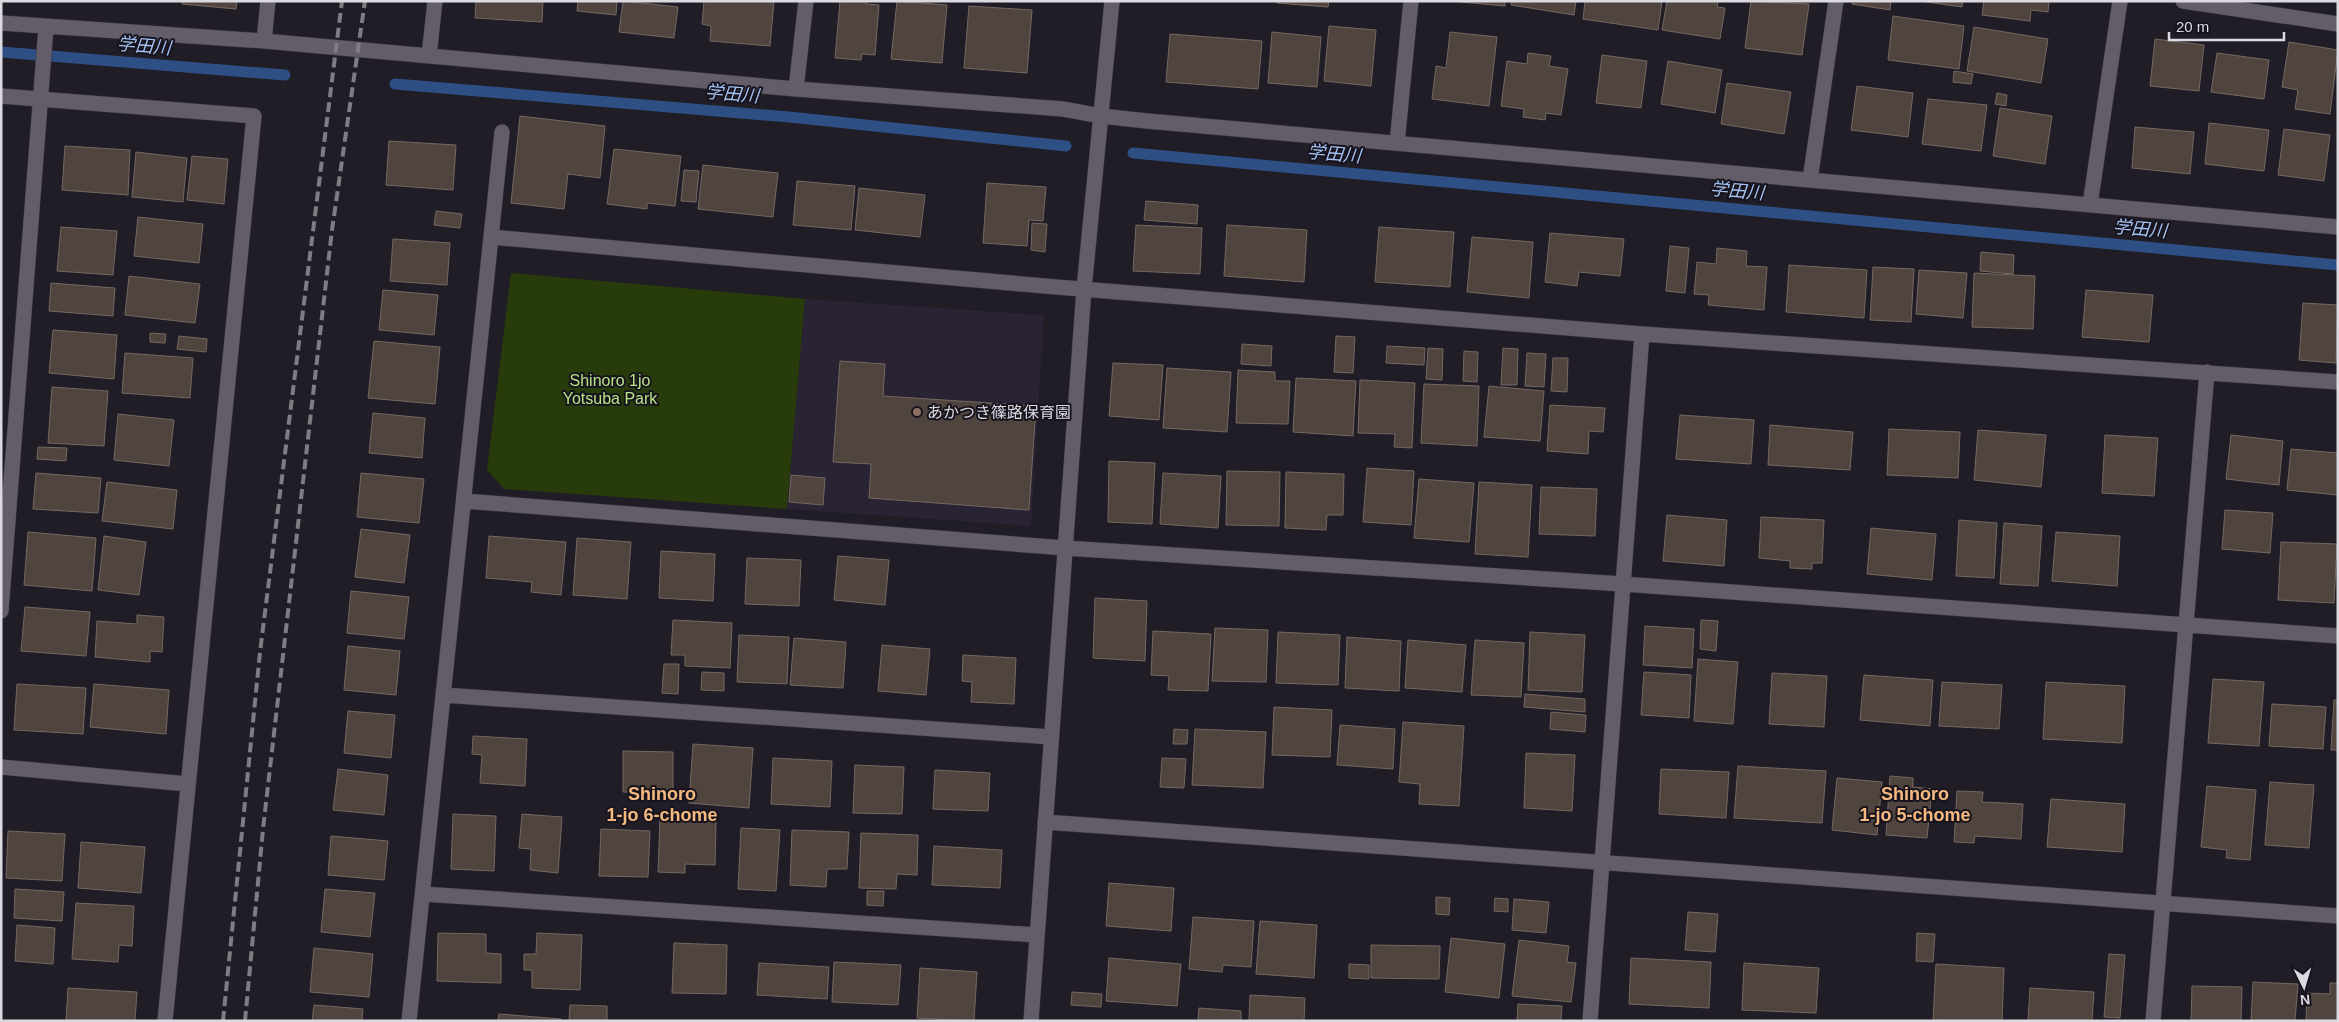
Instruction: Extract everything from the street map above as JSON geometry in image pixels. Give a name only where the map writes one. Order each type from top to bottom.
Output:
[{"type":"street","points":[[264,41],[268,1]]},
{"type":"street","points":[[429,56],[435,1]]},
{"type":"street","points":[[796,89],[806,1]]},
{"type":"street","points":[[1031,1021],[1084,289],[1112,1]]},
{"type":"street","points":[[1397,143],[1411,1]]},
{"type":"street","points":[[1810,180],[1836,1]]},
{"type":"street","points":[[2090,205],[2120,1]]},
{"type":"street","points":[[2183,1],[2338,24]]},
{"type":"street","points":[[1,23],[264,41],[796,89],[1062,109],[1101,116],[2338,227]]},
{"type":"street","points":[[1,611],[46,27]]},
{"type":"street","points":[[1,96],[254,116],[165,1021]]},
{"type":"street","points":[[408,1021],[423,894],[502,132]]},
{"type":"street","points":[[491,237],[1084,289],[1642,334],[2338,382]]},
{"type":"street","points":[[1590,1021],[1642,334]]},
{"type":"street","points":[[2153,1021],[2207,372]]},
{"type":"street","points":[[464,501],[1065,548],[1623,584],[2338,636]]},
{"type":"street","points":[[443,695],[1051,737]]},
{"type":"street","points":[[1,767],[188,784]]},
{"type":"street","points":[[1045,822],[2338,916]]},
{"type":"street","points":[[423,894],[1037,935]]},
{"type":"shaded area","name":"あかつき篠路保育園","points":[[805,299],[1044,315],[1031,526],[787,509]]},
{"type":"green space","name":"Shinoro 1jo Yotsuba Park","points":[[511,273],[805,299],[787,509],[504,489],[487,470]]},
{"type":"building","points":[[183,1],[237,1],[236,9],[182,4]]},
{"type":"building","points":[[476,1],[543,1],[542,22],[475,18]]},
{"type":"building","points":[[578,1],[617,1],[616,15],[577,11]]},
{"type":"building","points":[[623,1],[678,7],[674,38],[619,32]]},
{"type":"building","points":[[704,1],[774,1],[770,46],[710,41],[711,26],[702,24]]},
{"type":"building","points":[[840,1],[867,1],[866,4],[879,5],[875,55],[862,54],[861,60],[835,58]]},
{"type":"building","points":[[897,1],[947,5],[942,63],[891,59]]},
{"type":"building","points":[[1277,1],[1329,1],[1328,7],[1277,3]]},
{"type":"building","points":[[1450,1],[1505,1],[1505,6]]},
{"type":"building","points":[[1512,1],[1576,1],[1574,15],[1511,5]]},
{"type":"building","points":[[1585,1],[1662,1],[1658,30],[1583,19]]},
{"type":"building","points":[[1667,1],[1718,1],[1717,7],[1725,8],[1720,39],[1662,30]]},
{"type":"building","points":[[1751,1],[1809,4],[1802,55],[1745,48]]},
{"type":"building","points":[[1853,1],[1891,1],[1890,10],[1852,4]]},
{"type":"building","points":[[1920,1],[1963,1],[1962,7]]},
{"type":"building","points":[[1984,1],[2049,1],[2048,12],[2031,10],[2030,21],[1982,15]]},
{"type":"building","points":[[969,6],[1032,10],[1027,73],[964,68]]},
{"type":"building","points":[[1893,16],[1964,26],[1959,69],[1888,60]]},
{"type":"building","points":[[1329,26],[1376,30],[1371,86],[1324,81]]},
{"type":"building","points":[[1974,27],[2048,39],[2041,83],[1967,71]]},
{"type":"building","points":[[1272,32],[1321,37],[1317,87],[1268,83]]},
{"type":"building","points":[[1450,32],[1497,37],[1489,106],[1432,99],[1436,66],[1446,68]]},
{"type":"building","points":[[1170,34],[1262,41],[1258,89],[1166,82]]},
{"type":"building","points":[[2155,39],[2204,45],[2199,91],[2150,86]]},
{"type":"building","points":[[2289,42],[2338,50],[2330,114],[2295,109],[2298,90],[2282,87]]},
{"type":"building","points":[[1528,53],[1551,56],[1549,66],[1568,69],[1561,115],[1546,113],[1545,120],[1523,117],[1524,109],[1501,106],[1507,61],[1527,64]]},
{"type":"building","points":[[2217,53],[2269,60],[2264,99],[2211,92]]},
{"type":"building","points":[[1602,55],[1647,61],[1641,108],[1596,103]]},
{"type":"building","points":[[1668,61],[1722,70],[1715,113],[1661,104]]},
{"type":"building","points":[[1954,71],[1973,74],[1971,84],[1953,82]]},
{"type":"building","points":[[1727,83],[1791,92],[1784,134],[1721,124]]},
{"type":"building","points":[[1857,86],[1913,93],[1908,137],[1851,130]]},
{"type":"building","points":[[1997,93],[2007,95],[2006,106],[1995,104]]},
{"type":"building","points":[[1928,99],[1987,105],[1981,151],[1922,144]]},
{"type":"building","points":[[2000,108],[2052,116],[2045,164],[1993,156]]},
{"type":"building","points":[[520,116],[605,126],[600,178],[568,174],[564,209],[511,203]]},
{"type":"building","points":[[2209,123],[2269,130],[2264,171],[2205,164]]},
{"type":"building","points":[[2135,127],[2194,132],[2190,174],[2132,168]]},
{"type":"building","points":[[2284,129],[2330,135],[2324,181],[2278,175]]},
{"type":"building","points":[[389,141],[456,145],[453,190],[386,185]]},
{"type":"building","points":[[65,146],[130,150],[128,195],[62,190]]},
{"type":"building","points":[[614,149],[681,156],[675,206],[647,203],[647,209],[607,204]]},
{"type":"building","points":[[136,152],[187,158],[183,202],[132,197]]},
{"type":"building","points":[[192,156],[228,159],[224,204],[187,200]]},
{"type":"building","points":[[703,165],[778,173],[773,217],[698,209]]},
{"type":"building","points":[[684,170],[699,171],[696,202],[681,201]]},
{"type":"building","points":[[797,181],[855,186],[851,230],[793,225]]},
{"type":"building","points":[[987,183],[1046,187],[1043,221],[1029,220],[1027,246],[983,243]]},
{"type":"building","points":[[859,188],[925,195],[920,237],[855,230]]},
{"type":"building","points":[[1146,201],[1198,205],[1197,224],[1144,220]]},
{"type":"building","points":[[436,211],[462,214],[460,228],[434,225]]},
{"type":"building","points":[[138,217],[203,224],[199,263],[134,256]]},
{"type":"building","points":[[1032,223],[1047,224],[1045,252],[1031,250]]},
{"type":"building","points":[[1136,225],[1202,228],[1200,274],[1133,271]]},
{"type":"building","points":[[1227,225],[1307,230],[1304,282],[1224,276]]},
{"type":"building","points":[[61,227],[117,231],[113,275],[57,271]]},
{"type":"building","points":[[1379,227],[1454,232],[1450,287],[1375,282]]},
{"type":"building","points":[[1550,233],[1624,239],[1620,276],[1579,272],[1577,286],[1545,282]]},
{"type":"building","points":[[1472,237],[1533,242],[1529,298],[1467,292]]},
{"type":"building","points":[[393,239],[450,243],[447,285],[390,281]]},
{"type":"building","points":[[1670,246],[1689,248],[1685,293],[1666,291]]},
{"type":"building","points":[[1717,248],[1747,251],[1746,266],[1767,267],[1764,310],[1708,305],[1709,295],[1694,294],[1697,262],[1716,264]]},
{"type":"building","points":[[1981,252],[2014,255],[2013,274],[1980,271]]},
{"type":"building","points":[[1789,265],[1867,270],[1864,318],[1786,312]]},
{"type":"building","points":[[1873,267],[1914,269],[1911,322],[1870,320]]},
{"type":"building","points":[[1919,270],[1967,273],[1963,318],[1916,314]]},
{"type":"building","points":[[1974,273],[2035,276],[2033,329],[1972,327]]},
{"type":"building","points":[[129,276],[200,284],[195,323],[125,315]]},
{"type":"building","points":[[51,283],[115,288],[113,316],[49,311]]},
{"type":"building","points":[[383,290],[438,295],[434,335],[379,330]]},
{"type":"building","points":[[2086,290],[2153,295],[2149,342],[2082,337]]},
{"type":"building","points":[[2303,303],[2338,305],[2336,363],[2299,360]]},
{"type":"building","points":[[53,330],[117,335],[114,379],[49,373]]},
{"type":"building","points":[[150,333],[166,334],[165,343],[150,342]]},
{"type":"building","points":[[179,336],[207,339],[206,352],[177,349]]},
{"type":"building","points":[[1336,336],[1355,337],[1353,373],[1334,372]]},
{"type":"building","points":[[374,341],[440,347],[435,404],[368,398]]},
{"type":"building","points":[[1242,344],[1272,346],[1271,366],[1241,364]]},
{"type":"building","points":[[1387,346],[1425,348],[1424,365],[1386,363]]},
{"type":"building","points":[[1428,348],[1443,349],[1442,380],[1426,379]]},
{"type":"building","points":[[1503,348],[1518,349],[1517,385],[1501,385]]},
{"type":"building","points":[[1464,351],[1478,352],[1477,382],[1463,381]]},
{"type":"building","points":[[125,353],[193,358],[190,398],[122,393]]},
{"type":"building","points":[[1527,353],[1546,354],[1544,387],[1525,386]]},
{"type":"building","points":[[1553,358],[1568,358],[1567,392],[1551,391]]},
{"type":"building","points":[[840,361],[885,364],[883,396],[1036,406],[1029,510],[869,498],[871,464],[833,462]]},
{"type":"building","points":[[1113,363],[1163,365],[1159,420],[1109,416]]},
{"type":"building","points":[[1167,368],[1231,372],[1227,432],[1163,428]]},
{"type":"building","points":[[1238,370],[1275,372],[1275,381],[1290,381],[1288,424],[1236,423]]},
{"type":"building","points":[[1296,378],[1356,381],[1353,436],[1293,432]]},
{"type":"building","points":[[1360,380],[1415,383],[1412,448],[1394,447],[1395,434],[1358,433]]},
{"type":"building","points":[[1424,384],[1479,386],[1477,446],[1421,443]]},
{"type":"building","points":[[1489,386],[1544,391],[1540,441],[1484,437]]},
{"type":"building","points":[[52,387],[108,391],[104,446],[48,443]]},
{"type":"building","points":[[1550,405],[1605,408],[1603,432],[1589,431],[1588,454],[1547,451]]},
{"type":"building","points":[[373,413],[425,418],[422,458],[369,453]]},
{"type":"building","points":[[118,414],[174,420],[169,466],[114,460]]},
{"type":"building","points":[[1680,415],[1754,420],[1751,464],[1676,459]]},
{"type":"building","points":[[1770,425],[1853,432],[1850,470],[1768,465]]},
{"type":"building","points":[[1889,429],[1960,432],[1958,478],[1887,475]]},
{"type":"building","points":[[1978,430],[2046,435],[2041,487],[1974,480]]},
{"type":"building","points":[[2105,435],[2158,438],[2154,496],[2102,493]]},
{"type":"building","points":[[2231,435],[2283,441],[2279,485],[2226,479]]},
{"type":"building","points":[[38,447],[67,448],[66,461],[37,459]]},
{"type":"building","points":[[2291,449],[2338,453],[2338,495],[2287,490]]},
{"type":"building","points":[[1109,461],[1155,463],[1152,524],[1108,522]]},
{"type":"building","points":[[1367,468],[1414,471],[1411,525],[1363,522]]},
{"type":"building","points":[[1227,471],[1280,472],[1279,526],[1226,525]]},
{"type":"building","points":[[1286,472],[1344,474],[1343,515],[1327,515],[1326,530],[1285,528]]},
{"type":"building","points":[[36,473],[101,478],[98,513],[33,509]]},
{"type":"building","points":[[361,473],[424,479],[419,523],[357,517]]},
{"type":"building","points":[[1163,473],[1221,476],[1218,528],[1160,524]]},
{"type":"building","points":[[791,475],[825,478],[823,505],[789,502]]},
{"type":"building","points":[[1419,479],[1474,483],[1469,542],[1414,538]]},
{"type":"building","points":[[107,482],[177,490],[173,529],[102,521]]},
{"type":"building","points":[[1479,482],[1532,485],[1528,557],[1475,554]]},
{"type":"building","points":[[1541,487],[1597,489],[1595,536],[1539,534]]},
{"type":"building","points":[[2225,510],[2273,513],[2270,553],[2222,549]]},
{"type":"building","points":[[1667,515],[1727,520],[1724,566],[1663,561]]},
{"type":"building","points":[[1761,517],[1824,520],[1822,563],[1812,563],[1812,569],[1790,568],[1790,561],[1759,558]]},
{"type":"building","points":[[1959,520],[1997,523],[1994,578],[1956,576]]},
{"type":"building","points":[[2004,523],[2042,526],[2038,586],[2000,584]]},
{"type":"building","points":[[1871,528],[1936,534],[1932,580],[1867,574]]},
{"type":"building","points":[[361,529],[410,535],[404,583],[355,577]]},
{"type":"building","points":[[28,532],[96,538],[92,591],[24,585]]},
{"type":"building","points":[[2056,532],[2120,536],[2117,586],[2052,581]]},
{"type":"building","points":[[104,536],[146,542],[139,595],[98,590]]},
{"type":"building","points":[[489,536],[566,542],[561,595],[531,592],[532,582],[486,578]]},
{"type":"building","points":[[577,538],[631,542],[627,599],[573,595]]},
{"type":"building","points":[[2281,542],[2337,544],[2334,603],[2278,600]]},
{"type":"building","points":[[661,551],[715,554],[713,601],[659,598]]},
{"type":"building","points":[[838,556],[889,560],[885,605],[834,600]]},
{"type":"building","points":[[747,558],[801,560],[799,606],[745,604]]},
{"type":"building","points":[[351,591],[409,597],[404,639],[347,633]]},
{"type":"building","points":[[1095,598],[1147,601],[1145,661],[1093,658]]},
{"type":"building","points":[[25,607],[90,612],[86,656],[21,651]]},
{"type":"building","points":[[137,615],[164,617],[162,652],[150,651],[150,662],[95,657],[97,621],[137,624]]},
{"type":"building","points":[[673,620],[732,623],[730,668],[685,666],[685,655],[671,655]]},
{"type":"building","points":[[1701,620],[1718,621],[1716,651],[1700,649]]},
{"type":"building","points":[[1645,626],[1694,629],[1692,668],[1643,665]]},
{"type":"building","points":[[1215,628],[1268,630],[1266,682],[1212,681]]},
{"type":"building","points":[[1153,631],[1211,634],[1208,691],[1168,690],[1169,676],[1151,675]]},
{"type":"building","points":[[1278,632],[1340,635],[1338,685],[1276,683]]},
{"type":"building","points":[[1530,632],[1585,635],[1582,692],[1528,690]]},
{"type":"building","points":[[739,635],[789,637],[787,684],[737,682]]},
{"type":"building","points":[[1347,637],[1401,641],[1399,691],[1345,688]]},
{"type":"building","points":[[794,638],[846,642],[843,688],[790,685]]},
{"type":"building","points":[[1408,640],[1466,645],[1462,692],[1405,688]]},
{"type":"building","points":[[1475,640],[1524,643],[1521,697],[1471,695]]},
{"type":"building","points":[[882,645],[930,649],[926,695],[878,691]]},
{"type":"building","points":[[348,646],[400,651],[396,695],[344,690]]},
{"type":"building","points":[[963,655],[1016,658],[1014,704],[971,702],[972,682],[962,681]]},
{"type":"building","points":[[1698,659],[1738,662],[1733,724],[1694,721]]},
{"type":"building","points":[[664,664],[679,664],[678,694],[662,693]]},
{"type":"building","points":[[702,672],[724,673],[724,691],[701,690]]},
{"type":"building","points":[[1644,672],[1691,675],[1689,718],[1641,715]]},
{"type":"building","points":[[1772,673],[1827,676],[1824,727],[1769,724]]},
{"type":"building","points":[[1864,675],[1933,680],[1930,726],[1860,720]]},
{"type":"building","points":[[2213,679],[2264,682],[2259,746],[2208,743]]},
{"type":"building","points":[[1942,682],[2002,685],[1999,729],[1939,726]]},
{"type":"building","points":[[2046,682],[2125,686],[2122,743],[2043,739]]},
{"type":"building","points":[[17,684],[86,688],[83,734],[14,730]]},
{"type":"building","points":[[94,684],[169,690],[166,734],[90,727]]},
{"type":"building","points":[[1525,694],[1585,699],[1585,712],[1524,707]]},
{"type":"building","points":[[2334,700],[2338,700],[2338,750],[2331,750]]},
{"type":"building","points":[[2272,704],[2326,707],[2323,749],[2269,746]]},
{"type":"building","points":[[1274,707],[1332,710],[1330,757],[1272,755]]},
{"type":"building","points":[[348,711],[395,715],[391,758],[344,753]]},
{"type":"building","points":[[1551,712],[1586,715],[1585,732],[1550,729]]},
{"type":"building","points":[[1403,722],[1464,726],[1459,806],[1419,804],[1420,784],[1399,782]]},
{"type":"building","points":[[1340,725],[1395,729],[1393,769],[1337,765]]},
{"type":"building","points":[[1174,729],[1188,730],[1187,744],[1173,744]]},
{"type":"building","points":[[1195,729],[1266,732],[1263,788],[1192,785]]},
{"type":"building","points":[[473,736],[527,739],[525,786],[480,783],[482,755],[472,754]]},
{"type":"building","points":[[693,744],[753,748],[749,808],[689,803]]},
{"type":"building","points":[[623,751],[673,752],[673,793],[623,792]]},
{"type":"building","points":[[1526,753],[1575,755],[1572,811],[1524,808]]},
{"type":"building","points":[[773,758],[832,761],[830,807],[771,804]]},
{"type":"building","points":[[1162,758],[1186,759],[1184,788],[1160,787]]},
{"type":"building","points":[[855,765],[904,767],[902,814],[853,813]]},
{"type":"building","points":[[1738,766],[1826,771],[1822,823],[1734,818]]},
{"type":"building","points":[[338,769],[388,775],[384,815],[333,810]]},
{"type":"building","points":[[1661,769],[1729,772],[1726,818],[1659,814]]},
{"type":"building","points":[[935,770],[990,773],[988,811],[933,809]]},
{"type":"building","points":[[1890,776],[1913,778],[1913,787],[1932,789],[1927,838],[1886,835]]},
{"type":"building","points":[[1837,778],[1882,782],[1877,835],[1832,830]]},
{"type":"building","points":[[2270,782],[2314,785],[2309,848],[2265,845]]},
{"type":"building","points":[[2207,786],[2256,790],[2250,860],[2226,858],[2227,850],[2201,847]]},
{"type":"building","points":[[1957,791],[1983,792],[1982,802],[2023,804],[2021,839],[1975,836],[1974,843],[1954,842]]},
{"type":"building","points":[[2051,799],[2125,804],[2122,852],[2047,847]]},
{"type":"building","points":[[453,814],[496,816],[494,871],[451,869]]},
{"type":"building","points":[[522,814],[562,817],[558,873],[530,870],[531,849],[519,848]]},
{"type":"building","points":[[660,820],[716,822],[715,865],[685,864],[685,873],[658,872]]},
{"type":"building","points":[[741,828],[780,830],[776,891],[738,889]]},
{"type":"building","points":[[601,829],[650,831],[648,877],[599,876]]},
{"type":"building","points":[[792,830],[849,832],[847,869],[827,869],[826,887],[790,885]]},
{"type":"building","points":[[8,831],[65,834],[62,881],[6,878]]},
{"type":"building","points":[[861,833],[918,835],[917,875],[897,874],[896,889],[859,888]]},
{"type":"building","points":[[331,836],[388,841],[384,880],[328,875]]},
{"type":"building","points":[[81,842],[145,847],[141,893],[78,888]]},
{"type":"building","points":[[934,846],[1002,850],[1000,888],[932,885]]},
{"type":"building","points":[[1109,883],[1174,888],[1171,931],[1106,926]]},
{"type":"building","points":[[15,889],[64,892],[62,921],[14,918]]},
{"type":"building","points":[[325,889],[375,893],[370,937],[321,932]]},
{"type":"building","points":[[867,891],[884,891],[883,906],[867,905]]},
{"type":"building","points":[[1436,897],[1450,898],[1449,915],[1436,914]]},
{"type":"building","points":[[1495,898],[1508,899],[1508,912],[1494,911]]},
{"type":"building","points":[[1514,899],[1549,902],[1546,933],[1512,930]]},
{"type":"building","points":[[76,903],[134,906],[132,946],[119,945],[118,962],[72,959]]},
{"type":"building","points":[[1688,912],[1718,914],[1715,952],[1685,950]]},
{"type":"building","points":[[1193,917],[1254,921],[1251,967],[1223,965],[1222,972],[1189,969]]},
{"type":"building","points":[[1260,921],[1317,925],[1314,978],[1256,974]]},
{"type":"building","points":[[17,925],[55,928],[53,964],[15,961]]},
{"type":"building","points":[[438,933],[486,934],[486,953],[501,954],[501,983],[437,981]]},
{"type":"building","points":[[537,933],[582,935],[580,990],[532,988],[532,970],[524,970],[524,954],[536,954]]},
{"type":"building","points":[[1917,933],[1935,934],[1933,962],[1916,961]]},
{"type":"building","points":[[1451,938],[1505,944],[1499,998],[1445,992]]},
{"type":"building","points":[[1519,940],[1569,946],[1567,962],[1576,963],[1571,1002],[1512,996]]},
{"type":"building","points":[[674,943],[727,945],[726,994],[672,993]]},
{"type":"building","points":[[1371,945],[1440,946],[1439,979],[1371,978]]},
{"type":"building","points":[[314,948],[373,954],[369,997],[310,992]]},
{"type":"building","points":[[2109,954],[2125,955],[2120,1018],[2104,1017]]},
{"type":"building","points":[[1109,958],[1181,964],[1177,1006],[1106,1001]]},
{"type":"building","points":[[1631,958],[1711,962],[1709,1008],[1629,1004]]},
{"type":"building","points":[[834,962],[901,965],[898,1005],[832,1002]]},
{"type":"building","points":[[759,963],[829,967],[827,999],[757,995]]},
{"type":"building","points":[[1744,963],[1819,968],[1816,1013],[1742,1010]]},
{"type":"building","points":[[1349,964],[1369,965],[1369,979],[1349,978]]},
{"type":"building","points":[[1936,964],[2004,968],[2002,1021],[1933,1020]]},
{"type":"building","points":[[920,968],[977,972],[974,1021],[917,1018]]},
{"type":"building","points":[[2253,982],[2298,984],[2295,1021],[2251,1021]]},
{"type":"building","points":[[2330,983],[2338,983],[2338,1021],[2306,1021],[2307,993],[2330,994]]},
{"type":"building","points":[[2192,986],[2242,987],[2241,1021],[2191,1021]]},
{"type":"building","points":[[68,988],[137,992],[135,1021],[66,1021]]},
{"type":"building","points":[[2030,988],[2094,992],[2092,1021],[2028,1021]]},
{"type":"building","points":[[1072,992],[1102,994],[1101,1007],[1071,1005]]},
{"type":"building","points":[[1250,995],[1305,998],[1304,1021],[1249,1021]]},
{"type":"building","points":[[1518,1004],[1562,1006],[1561,1021],[1517,1021]]},
{"type":"building","points":[[314,1005],[363,1009],[362,1021],[312,1021]]},
{"type":"building","points":[[570,1005],[607,1006],[607,1021],[569,1021]]},
{"type":"building","points":[[1199,1008],[1241,1011],[1241,1021],[1198,1021]]},
{"type":"building","points":[[499,1014],[561,1019],[561,1021],[498,1021]]},
{"type":"waterway","name":"学田川","points":[[1,52],[285,75]]},
{"type":"waterway","name":"学田川","points":[[395,84],[789,117],[1066,146]]},
{"type":"waterway","name":"学田川","points":[[1133,153],[2338,265]]},
{"type":"railway","points":[[223,1021],[260,652],[342,1]]},
{"type":"railway","points":[[245,1021],[263,829],[332,230],[365,1]]},
{"type":"place","name":"あかつき篠路保育園","points":[[917,412]]},
{"type":"district","name":"Shinoro 1-jo 6-chome","points":[[662,804]]},
{"type":"district","name":"Shinoro 1-jo 5-chome","points":[[1915,804]]}]
